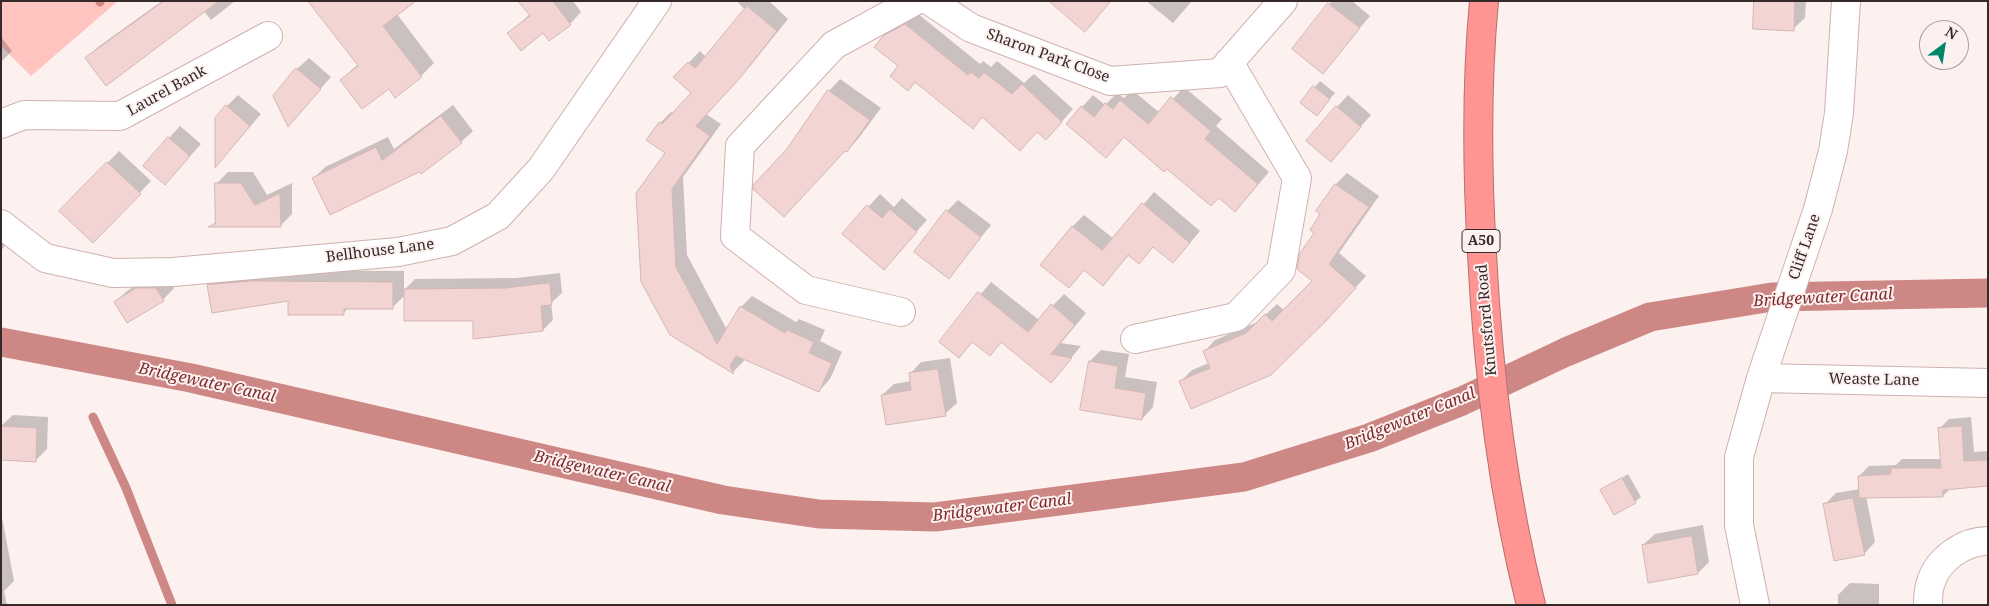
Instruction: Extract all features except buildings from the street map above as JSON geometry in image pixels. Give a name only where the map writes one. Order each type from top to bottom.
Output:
[{"type":"highway","name":"Knutsford Road","points":[[1484,1],[1478,63],[1477,161],[1485,322],[1498,434],[1520,562],[1531,605]]},
{"type":"street","name":"Bellhouse Lane","points":[[1,224],[45,258],[113,273],[173,272],[398,252],[452,241],[498,216],[541,169],[656,1]]},
{"type":"street","points":[[901,312],[806,290],[735,236],[740,146],[834,45],[915,1]]},
{"type":"street","name":"Sharon Park Close","points":[[930,1],[970,28],[1110,81],[1220,73],[1283,1]]},
{"type":"street","name":"Cliff Lane","points":[[1755,605],[1739,525],[1739,457],[1761,378],[1818,208],[1833,151],[1839,113],[1846,1]]},
{"type":"street","name":"Laurel Bank","points":[[1,124],[24,114],[120,116],[268,36]]},
{"type":"street","points":[[1134,339],[1236,317],[1281,270],[1297,178],[1229,62]]},
{"type":"street","name":"Weaste Lane","points":[[1761,378],[1988,383]]},
{"type":"street","points":[[1928,605],[1930,582],[1938,566],[1956,551],[1988,541]]},
{"type":"shaded area","points":[[1,1],[118,1],[31,76],[1,46]]},
{"type":"waterway","name":"Bridgewater Canal","points":[[1,342],[191,378],[723,500],[819,514],[935,517],[1244,477],[1369,438],[1462,401],[1566,352],[1650,317],[1772,297],[1988,293]]},
{"type":"waterway","points":[[93,417],[126,488],[172,605]]}]
